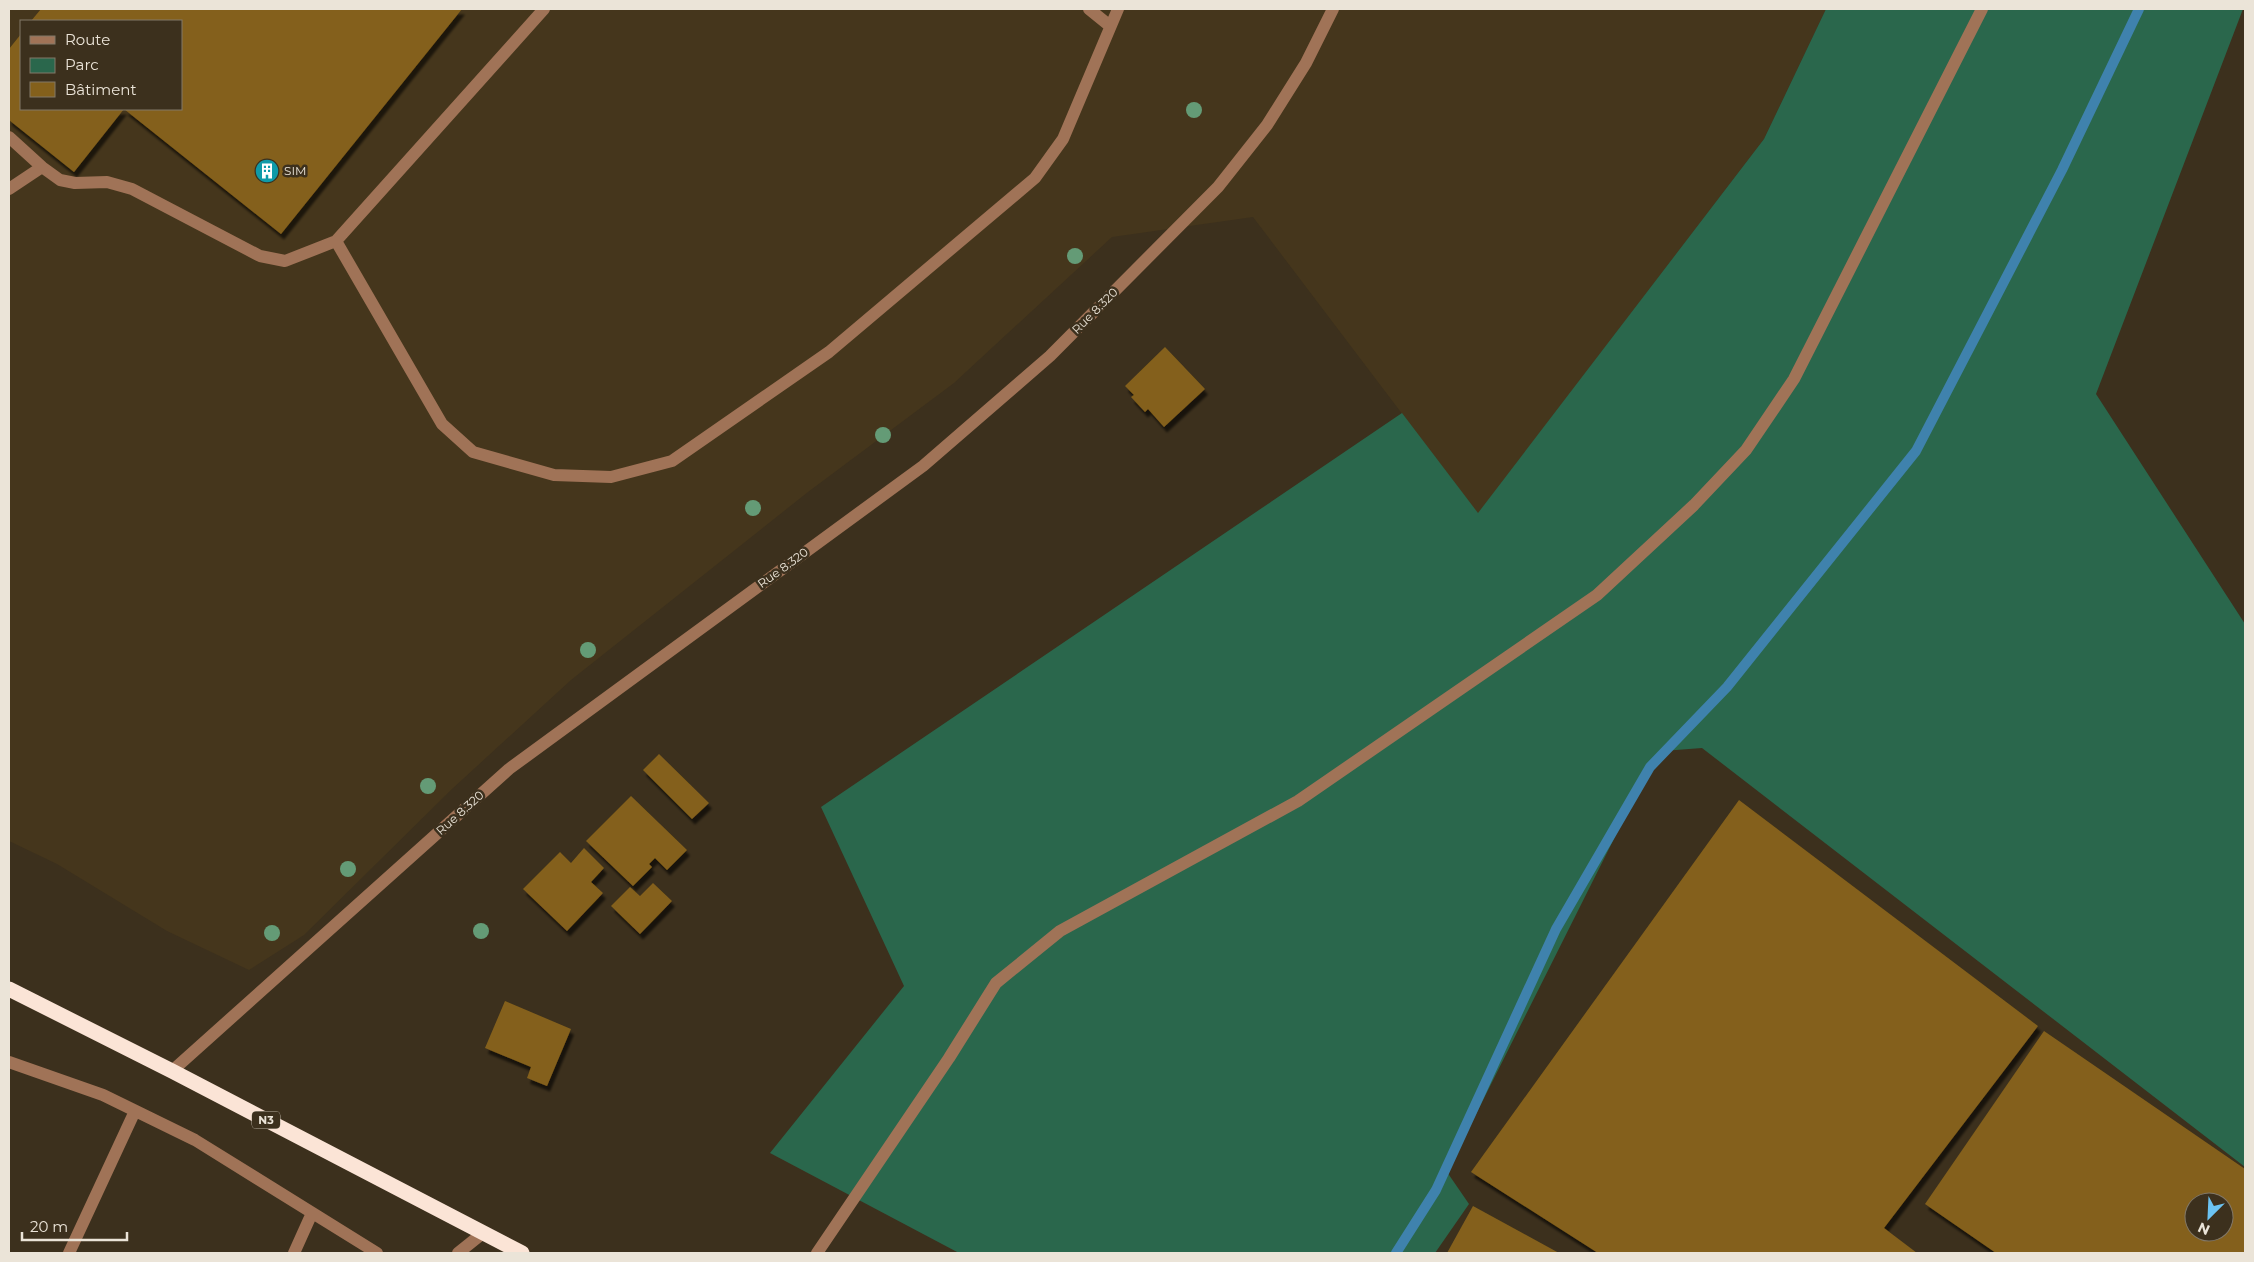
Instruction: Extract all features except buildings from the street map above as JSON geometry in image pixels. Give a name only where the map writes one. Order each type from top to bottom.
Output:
[{"type":"highway","name":"N3","points":[[9,989],[172,1071],[522,1253]]},
{"type":"street","points":[[9,138],[60,180],[75,183],[107,182],[132,189],[260,256],[285,261],[336,241],[544,9]]},
{"type":"street","points":[[1089,9],[1110,26]]},
{"type":"street","points":[[336,241],[442,424],[473,452],[554,475],[611,477],[672,461],[829,352],[1035,178],[1064,140],[1118,9]]},
{"type":"street","name":"Rue 8.320","points":[[172,1071],[509,769],[923,466],[1050,356],[1218,187],[1267,125],[1306,63],[1333,9]]},
{"type":"street","points":[[817,1253],[949,1058],[996,983],[1060,931],[1298,801],[1596,595],[1694,505],[1746,450],[1794,379],[1982,9]]},
{"type":"street","points":[[9,189],[42,167]]},
{"type":"street","points":[[9,1062],[103,1095],[195,1140],[377,1253]]},
{"type":"street","points":[[69,1253],[135,1111]]},
{"type":"street","points":[[294,1253],[312,1213]]},
{"type":"street","points":[[458,1253],[484,1234]]},
{"type":"shaded area","points":[[9,9],[1826,9],[1764,139],[1478,514],[1253,217],[1112,237],[954,383],[808,492],[571,680],[452,789],[304,935],[249,970],[167,931],[57,864],[9,841]]},
{"type":"green space","points":[[1826,9],[2243,9],[2096,394],[2245,624],[2245,1167],[1702,748],[1663,751],[1650,767],[1447,1172],[1469,1204],[1435,1253],[959,1253],[770,1153],[904,986],[821,807],[1402,413],[1478,513],[1764,139]]},
{"type":"waterway","points":[[1396,1253],[1436,1190],[1556,929],[1650,767],[1727,687],[1916,451],[2062,170],[2139,9]]},
{"type":"place","name":"SIM","points":[[267,171]]}]
